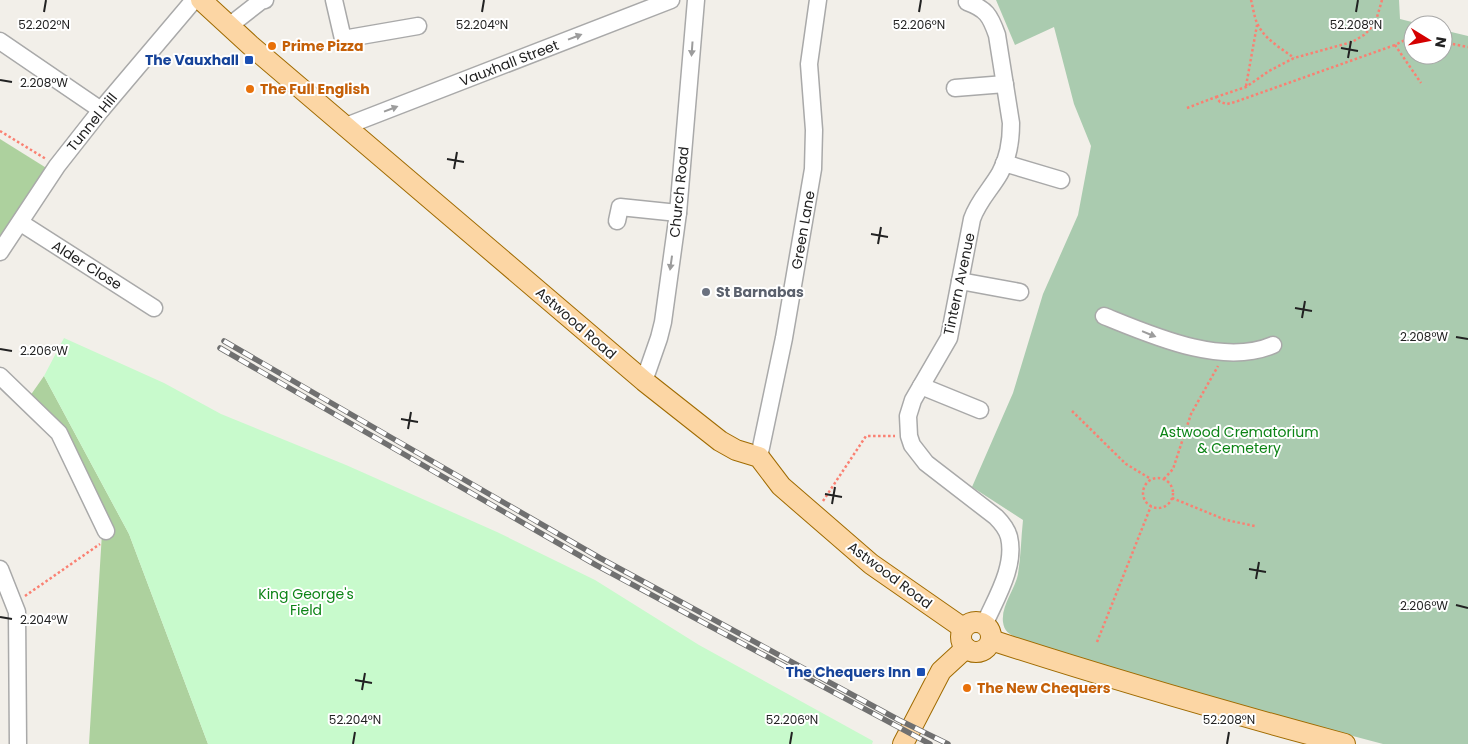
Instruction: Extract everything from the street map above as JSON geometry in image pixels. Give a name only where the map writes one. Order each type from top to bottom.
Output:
[{"type":"main road","name":"Astwood Road","points":[[201,0],[644,381],[720,441],[736,450],[759,457],[772,477],[781,486],[872,564],[963,628]]},
{"type":"main road","points":[[988,632],[990,644],[983,650],[974,652],[966,648],[961,640],[963,628],[967,624],[976,621],[988,632],[1087,671],[1204,706],[1345,744]]},
{"type":"main road","points":[[902,744],[941,671],[966,648]]},
{"type":"street","name":"Tunnel Hill","points":[[0,252],[57,166],[101,110],[194,0]]},
{"type":"street","points":[[229,26],[261,1],[265,0]]},
{"type":"street","points":[[334,0],[343,39],[418,26]]},
{"type":"street","name":"Vauxhall Street","points":[[346,126],[672,0]]},
{"type":"street","name":"Church Road","points":[[644,381],[663,322],[678,213],[696,0]]},
{"type":"street","name":"Green Lane","points":[[759,457],[784,338],[813,168],[814,130],[809,64],[818,0]]},
{"type":"street","name":"Tintern Avenue","points":[[909,436],[908,416],[913,400],[949,338],[976,207],[1000,172],[1011,138],[997,35],[992,21],[986,12],[980,7],[967,2]]},
{"type":"street","points":[[0,41],[101,110]]},
{"type":"street","points":[[955,88],[1005,84]]},
{"type":"street","points":[[1004,163],[1061,180]]},
{"type":"street","points":[[617,221],[620,207],[678,213]]},
{"type":"street","name":"Alder Close","points":[[21,223],[154,308]]},
{"type":"street","points":[[960,281],[1020,292]]},
{"type":"street","points":[[1104,316],[1173,343],[1226,351],[1251,351],[1273,345]]},
{"type":"street","points":[[0,376],[59,433],[106,531]]},
{"type":"street","points":[[921,386],[980,410]]},
{"type":"street","points":[[909,436],[912,445],[926,463],[996,516],[1009,536],[1010,553],[1007,572],[988,632]]},
{"type":"street","points":[[0,569],[15,608],[18,744]]},
{"type":"path","points":[[1251,0],[1257,23],[1272,42],[1294,58]]},
{"type":"path","points":[[1187,108],[1246,86],[1294,58],[1352,42],[1364,35],[1375,24],[1382,0]]},
{"type":"path","points":[[1246,86],[1257,23]]},
{"type":"path","points":[[1216,97],[1220,102],[1235,102],[1403,41]]},
{"type":"path","points":[[1453,44],[1468,47]]},
{"type":"path","points":[[1395,45],[1421,83]]},
{"type":"path","points":[[0,131],[57,166]]},
{"type":"path","points":[[1164,479],[1173,469],[1192,414],[1226,351]]},
{"type":"path","points":[[1072,411],[1126,464],[1151,479],[1164,479],[1173,489],[1170,502],[1161,507],[1151,506],[1148,503],[1143,495],[1145,486],[1151,479]]},
{"type":"path","points":[[814,515],[866,436],[909,436]]},
{"type":"path","points":[[1172,498],[1226,520],[1254,526]]},
{"type":"path","points":[[1097,642],[1151,506]]},
{"type":"path","points":[[15,608],[106,539],[106,531]]},
{"type":"green space","name":"Astwood Crematorium & Cemetery","points":[[996,0],[1399,0],[1400,19],[1403,20],[1403,65],[1453,65],[1453,32],[1468,36],[1468,744],[1383,744],[1214,699],[1017,638],[1006,630],[1003,616],[1018,574],[1023,520],[972,487],[1013,393],[1043,294],[1078,215],[1091,146],[1074,104],[1054,27],[1015,45]]},
{"type":"green space","points":[[0,139],[48,169],[0,237]]},
{"type":"green space","name":"King George's Field","points":[[64,338],[164,383],[221,414],[346,465],[497,532],[595,580],[699,645],[873,741],[872,744],[208,744],[129,534],[44,376]]},
{"type":"green space","points":[[44,376],[129,534],[208,744],[89,744],[102,533],[30,396]]},
{"type":"railway","points":[[224,341],[600,558],[899,720],[948,744]]},
{"type":"railway","points":[[220,348],[596,565],[930,744]]},
{"type":"place","name":"Prime Pizza","points":[[272,46]]},
{"type":"place","name":"The Vauxhall","points":[[249,60]]},
{"type":"place","name":"The Full English","points":[[250,89]]},
{"type":"place","name":"St Barnabas","points":[[706,292]]},
{"type":"place","name":"The Chequers Inn","points":[[921,672]]},
{"type":"place","name":"The New Chequers","points":[[967,688]]}]
